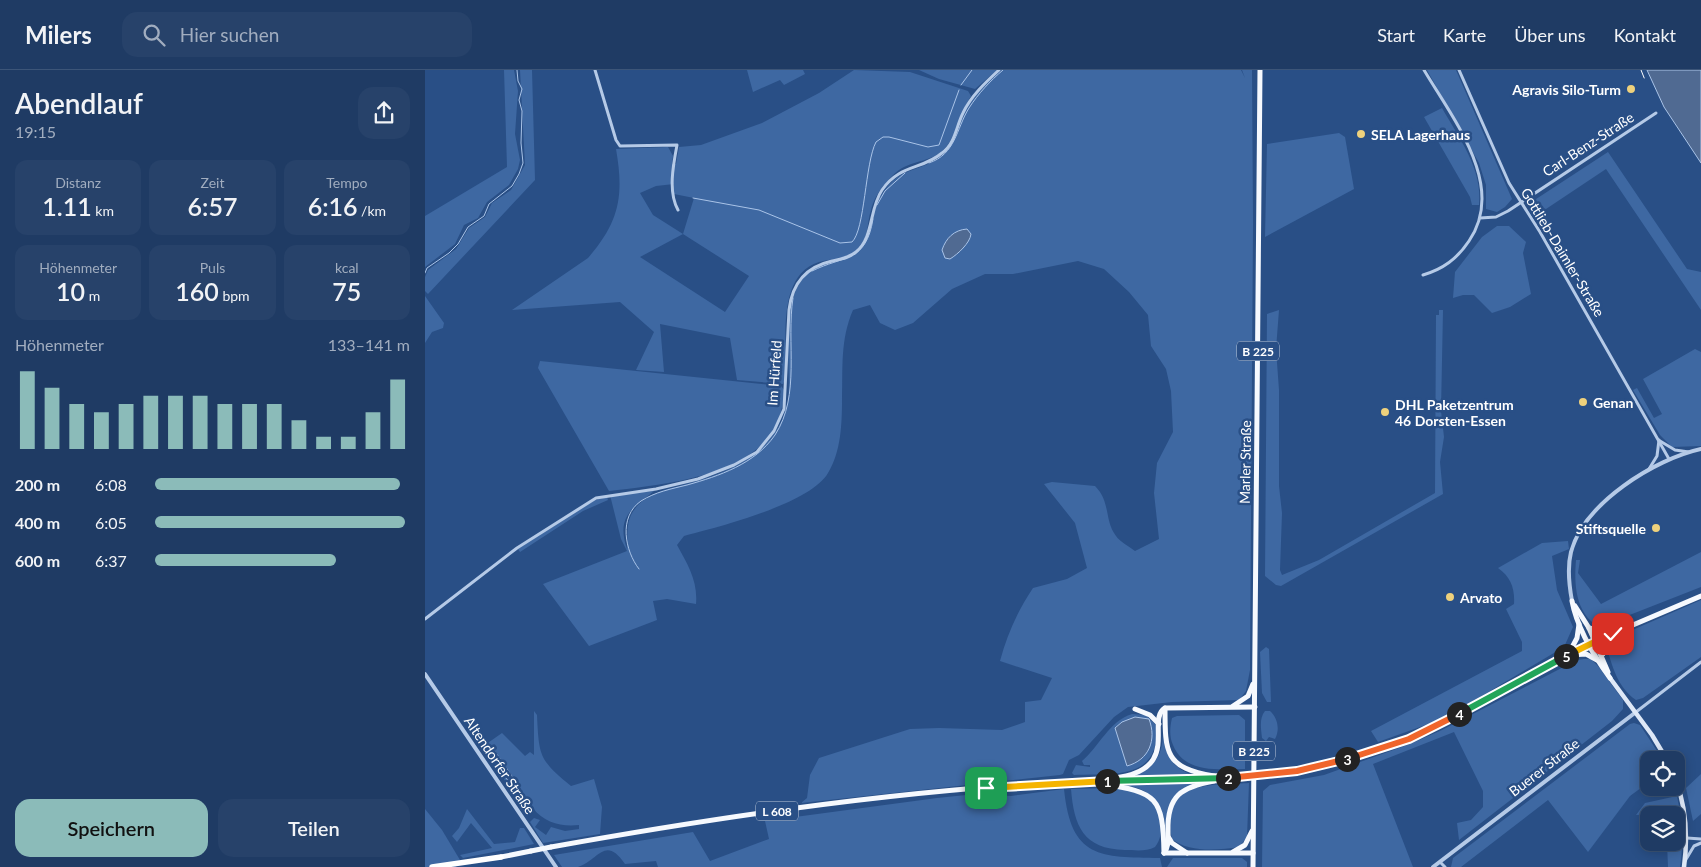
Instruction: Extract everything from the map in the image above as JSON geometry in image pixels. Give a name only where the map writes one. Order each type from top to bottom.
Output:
[{"type":"highway","points":[[432,867],[501,857]]},
{"type":"highway","points":[[454,867],[501,857]]},
{"type":"main road","name":"Marler Straße","points":[[1253,853],[1260,70]]},
{"type":"main road","name":"L 608","points":[[501,857],[700,822],[853,800],[1060,783],[1242,777],[1266,775],[1333,763],[1409,739],[1440,725],[1592,643],[1701,596]]},
{"type":"main road","points":[[1567,656],[1579,633],[1578,621],[1572,601]]},
{"type":"main road","points":[[1572,601],[1589,628],[1592,643]]},
{"type":"main road","points":[[1578,621],[1610,678],[1636,712],[1661,751]]},
{"type":"main road","points":[[1589,628],[1612,634]]},
{"type":"main road","points":[[1601,660],[1604,644],[1619,630]]},
{"type":"main road","points":[[1567,656],[1586,654],[1601,660]]},
{"type":"main road","points":[[1230,707],[1248,696],[1255,677]]},
{"type":"main road","points":[[1087,782],[1127,776],[1144,770],[1150,764],[1158,748],[1161,710],[1165,708],[1255,708]]},
{"type":"main road","points":[[1165,708],[1167,744],[1176,762],[1191,772],[1229,778]]},
{"type":"main road","points":[[1135,709],[1150,715],[1159,725]]},
{"type":"main road","points":[[1164,853],[1168,849],[1170,809],[1176,796],[1192,786],[1229,778]]},
{"type":"main road","points":[[1087,782],[1132,788],[1143,791],[1151,798],[1158,806],[1162,817],[1164,853]]},
{"type":"main road","points":[[1681,796],[1687,838],[1684,866]]},
{"type":"main road","points":[[1233,852],[1245,845],[1253,827]]},
{"type":"main road","points":[[1168,837],[1172,843],[1188,853]]},
{"type":"main road","points":[[1164,853],[1253,853]]},
{"type":"main road","name":"B 225","points":[[1253,853],[1253,867]]},
{"type":"street","points":[[595,70],[616,140],[620,146],[677,145],[672,191],[673,201],[677,210]]},
{"type":"street","name":"Im Hürfeld","points":[[425,619],[517,548],[596,498],[656,489],[698,479],[721,471],[757,452],[774,432],[784,409],[789,310],[791,296],[796,283],[813,267],[851,256],[863,246],[867,237],[874,204],[883,190],[903,171],[943,153],[949,147],[963,113],[976,93],[999,70]]},
{"type":"street","points":[[1423,275],[1441,268],[1457,256],[1472,237],[1480,218],[1483,189],[1477,166],[1424,70]]},
{"type":"street","name":"Gottlieb-Daimler-Straße","points":[[1459,70],[1509,183],[1540,232],[1669,459]]},
{"type":"street","name":"Carl-Benz-Straße","points":[[1480,218],[1496,217],[1520,203],[1656,113]]},
{"type":"street","points":[[1649,469],[1657,456],[1659,440],[1675,450],[1689,452]]},
{"type":"street","points":[[1572,601],[1569,560],[1581,531],[1616,492],[1649,469],[1669,459],[1701,450]]},
{"type":"street","points":[[1636,712],[1701,662]]},
{"type":"street","name":"Altendorfer Straße","points":[[425,674],[556,867]]},
{"type":"street","name":"Buerer Straße","points":[[1433,867],[1636,712]]},
{"type":"street","points":[[1687,838],[1701,841]]},
{"type":"street","points":[[1684,866],[1694,846],[1701,841]]},
{"type":"street","points":[[1440,862],[1445,867]]},
{"type":"shaded area","points":[[504,70],[514,70],[518,91],[515,134],[520,160],[518,169],[509,185],[487,202],[478,218],[464,225],[455,244],[425,267],[425,216],[507,167]]},
{"type":"shaded area","points":[[520,70],[532,70],[535,180],[428,294],[425,291],[425,277],[428,270],[456,249],[469,228],[485,217],[492,203],[511,190],[525,165]]},
{"type":"shaded area","points":[[747,70],[803,70],[805,74],[784,85],[780,80],[753,92]]},
{"type":"shaded area","points":[[854,70],[910,72],[968,91],[971,96],[946,147],[936,156],[899,170],[883,186],[873,203],[865,237],[860,246],[847,256],[819,262],[805,269],[796,281],[790,295],[787,311],[786,377],[783,384],[737,380],[730,338],[660,324],[664,372],[636,370],[654,332],[620,302],[512,310],[588,258],[599,245],[607,232],[617,207],[619,180],[616,149],[668,147],[673,156],[672,164],[676,164],[679,147],[701,145],[762,123],[819,93]],"holes":[[[674,184],[674,194],[694,198],[683,234],[653,215],[640,193],[656,186]],[[683,234],[749,276],[725,312],[640,257]]]},
{"type":"shaded area","points":[[919,70],[997,70],[975,89],[939,79]]},
{"type":"shaded area","points":[[1001,70],[1241,70],[1245,78],[1242,70],[1252,70],[1253,224],[1250,670],[1246,691],[1239,700],[1172,702],[1128,707],[1114,717],[1079,755],[1069,760],[1063,774],[1060,775],[801,803],[807,798],[810,775],[819,758],[910,729],[1002,730],[1025,722],[1025,702],[1041,700],[1052,678],[1000,661],[1010,632],[1033,588],[1067,579],[1087,568],[1075,523],[1044,484],[1052,482],[1095,486],[1106,505],[1112,530],[1122,542],[1135,551],[1159,539],[1154,493],[1157,463],[1173,432],[1171,391],[1166,369],[1151,346],[1148,315],[1129,292],[1104,269],[1078,261],[1013,274],[985,274],[952,289],[913,323],[895,330],[880,323],[870,305],[853,310],[844,343],[840,438],[836,456],[828,473],[818,484],[803,495],[783,504],[762,513],[684,536],[677,545],[694,580],[696,604],[667,599],[653,601],[657,620],[589,646],[543,584],[627,551],[621,539],[610,495],[654,491],[639,503],[628,514],[623,529],[627,549],[629,519],[642,501],[665,490],[723,472],[738,465],[764,446],[782,419],[788,402],[788,333],[793,299],[799,285],[808,273],[818,266],[831,260],[857,253],[869,232],[878,201],[889,185],[904,173],[936,160],[948,150],[972,101]]},
{"type":"shaded area","points":[[1427,70],[1456,70],[1512,199],[1497,212],[1486,209],[1486,185],[1479,163]]},
{"type":"shaded area","points":[[1647,70],[1701,70],[1701,163],[1664,107]]},
{"type":"shaded area","points":[[1442,108],[1474,166],[1479,192],[1479,205],[1472,205],[1470,197],[1424,117]]},
{"type":"shaded area","points":[[1339,133],[1345,137],[1354,189],[1265,237],[1267,144]]},
{"type":"shaded area","points":[[1608,152],[1687,269],[1701,272],[1701,310],[1606,169],[1537,215],[1530,203]]},
{"type":"shaded area","points":[[1497,226],[1509,226],[1526,242],[1523,253],[1531,294],[1510,307],[1492,313],[1474,295],[1463,295],[1453,298],[1455,272],[1482,237]]},
{"type":"shaded area","points":[[967,229],[971,234],[966,245],[950,259],[945,258],[942,250],[948,238],[958,231]]},
{"type":"shaded area","points":[[425,296],[444,323],[443,328],[432,332],[425,343]]},
{"type":"shaded area","points":[[1279,310],[1276,349],[1279,390],[1279,486],[1282,513],[1280,570],[1282,575],[1319,560],[1435,493],[1436,315],[1439,315],[1439,310],[1443,310],[1441,411],[1444,437],[1440,462],[1443,494],[1281,586],[1276,585],[1265,576],[1267,314]]},
{"type":"shaded area","points":[[1695,349],[1701,352],[1701,446],[1672,447],[1660,435],[1633,390],[1637,388],[1654,418],[1662,414],[1643,379]]},
{"type":"shaded area","points":[[540,361],[781,386],[785,391],[775,427],[762,444],[745,458],[701,476],[652,486],[609,491],[538,368]]},
{"type":"shaded area","points":[[607,497],[608,500],[583,511],[520,552],[518,549],[595,500]]},
{"type":"shaded area","points":[[1568,541],[1569,549],[1552,556],[1557,590],[1573,627],[1564,647],[1434,722],[1378,742],[1371,731],[1522,651],[1522,642],[1506,609],[1514,604],[1513,588],[1506,575],[1498,568],[1542,543]]},
{"type":"shaded area","points":[[1701,552],[1701,587],[1599,627],[1585,614],[1581,606],[1575,579],[1576,560],[1580,560],[1578,573],[1601,604]]},
{"type":"shaded area","points":[[1701,600],[1701,657],[1643,698],[1636,700],[1624,689],[1620,682],[1613,668],[1606,645],[1621,635]]},
{"type":"shaded area","points":[[1266,647],[1269,649],[1271,702],[1267,702],[1262,693],[1260,652]]},
{"type":"shaded area","points":[[1591,659],[1598,666],[1623,700],[1623,709],[1612,721],[1459,840],[1457,823],[1471,820],[1483,807],[1483,791],[1454,732],[1373,764],[1413,867],[1262,867],[1263,791],[1270,785],[1324,775],[1410,744],[1442,730],[1577,660]]},
{"type":"shaded area","points":[[534,711],[537,715],[540,749],[552,770],[571,786],[594,779],[602,807],[600,834],[543,843],[530,822],[534,818],[540,820],[535,827],[546,835],[551,827],[565,831],[579,829],[579,825],[554,823],[542,817],[533,808],[529,810],[521,804],[482,747],[502,733],[525,756],[530,752],[534,755]]},
{"type":"shaded area","points":[[1265,711],[1270,711],[1273,714],[1278,728],[1275,739],[1269,737],[1266,741],[1262,738],[1261,727],[1261,720]]},
{"type":"shaded area","points":[[1132,714],[1146,715],[1157,726],[1156,744],[1151,757],[1142,765],[1132,770],[1119,773],[1074,775],[1072,773],[1076,765],[1090,767],[1090,765],[1084,765],[1082,761],[1117,722]]},
{"type":"shaded area","points":[[1239,715],[1245,720],[1245,769],[1214,769],[1194,765],[1178,754],[1173,745],[1170,731],[1172,718],[1177,716]]},
{"type":"shaded area","points":[[1135,717],[1149,719],[1152,734],[1151,742],[1146,754],[1141,759],[1127,766],[1115,728],[1122,722]]},
{"type":"shaded area","points":[[1630,724],[1640,725],[1657,751],[1640,751],[1640,789],[1630,796],[1588,852],[1548,800],[1461,867],[1451,867],[1453,858]]},
{"type":"shaded area","points":[[1163,736],[1166,750],[1172,761],[1180,769],[1193,775],[1135,777],[1147,769],[1158,757]]},
{"type":"shaded area","points":[[494,750],[516,782],[511,785],[489,754]]},
{"type":"shaded area","points":[[1701,774],[1701,814],[1693,821],[1686,788]]},
{"type":"shaded area","points":[[1194,782],[1173,799],[1168,810],[1166,826],[1161,810],[1148,793],[1125,785]]},
{"type":"shaded area","points":[[1249,783],[1247,837],[1239,847],[1222,849],[1195,848],[1187,847],[1172,839],[1170,828],[1171,816],[1174,804],[1181,796],[1190,790],[1201,787]]},
{"type":"shaded area","points":[[1115,788],[1143,794],[1154,804],[1161,827],[1159,841],[1155,847],[1148,850],[1111,849],[1090,840],[1083,833],[1075,814],[1071,789]]},
{"type":"shaded area","points":[[1064,789],[1068,812],[1074,829],[1082,841],[1092,849],[1121,857],[1160,858],[1162,867],[658,867],[656,861],[625,864],[612,851],[607,850],[578,867],[562,867],[554,855],[693,832],[710,861],[769,839],[765,821],[937,798],[976,794],[1011,796]]},
{"type":"shaded area","points":[[1677,796],[1679,806],[1643,806],[1645,803]]},
{"type":"shaded area","points":[[425,809],[442,830],[460,860],[456,867],[425,867]]},
{"type":"shaded area","points":[[467,809],[494,844],[515,842],[520,828],[524,828],[534,844],[463,858],[460,855],[492,848],[471,823],[457,842],[452,836],[459,828]]},
{"type":"shaded area","points":[[1667,851],[1682,851],[1680,867],[1668,867]]},
{"type":"shaded area","points":[[1173,858],[1242,858],[1247,862],[1247,867],[1167,867]]},
{"type":"waterway","points":[[425,273],[427,268],[449,253],[458,244],[468,227],[484,216],[489,204],[512,186],[519,174],[523,163],[521,143],[522,111],[519,100],[522,89],[518,81],[517,70]]},
{"type":"waterway","points":[[961,85],[972,70]]},
{"type":"waterway","points":[[929,163],[945,154],[973,103],[1003,70]]},
{"type":"waterway","points":[[693,198],[759,210],[840,243],[852,242],[860,224],[869,165],[876,142],[883,137],[889,137],[928,147],[939,145],[959,90]]},
{"type":"waterway","points":[[877,205],[885,191],[905,173]]},
{"type":"waterway","points":[[812,271],[852,256],[859,251],[870,233],[873,219]]},
{"type":"waterway","points":[[639,569],[630,553],[626,534],[629,516],[641,501],[663,491],[687,485],[735,468],[757,454],[775,435],[788,403],[793,298]]},
{"type":"railway","points":[[1641,70],[1645,80]]},
{"type":"place","name":"Agravis Silo-Turm","points":[[1631,89]]},
{"type":"place","name":"SELA Lagerhaus","points":[[1361,134]]},
{"type":"place","name":"Genan","points":[[1583,402]]},
{"type":"place","name":"DHL Paketzentrum 46 Dorsten-Essen","points":[[1385,412]]},
{"type":"place","name":"Stiftsquelle","points":[[1656,528]]},
{"type":"place","name":"Arvato","points":[[1450,597]]},
{"type":"route","points":[[986,788],[1077,782],[1242,777],[1297,771],[1333,763],[1409,739],[1440,725],[1619,630],[1613,634]]}]
